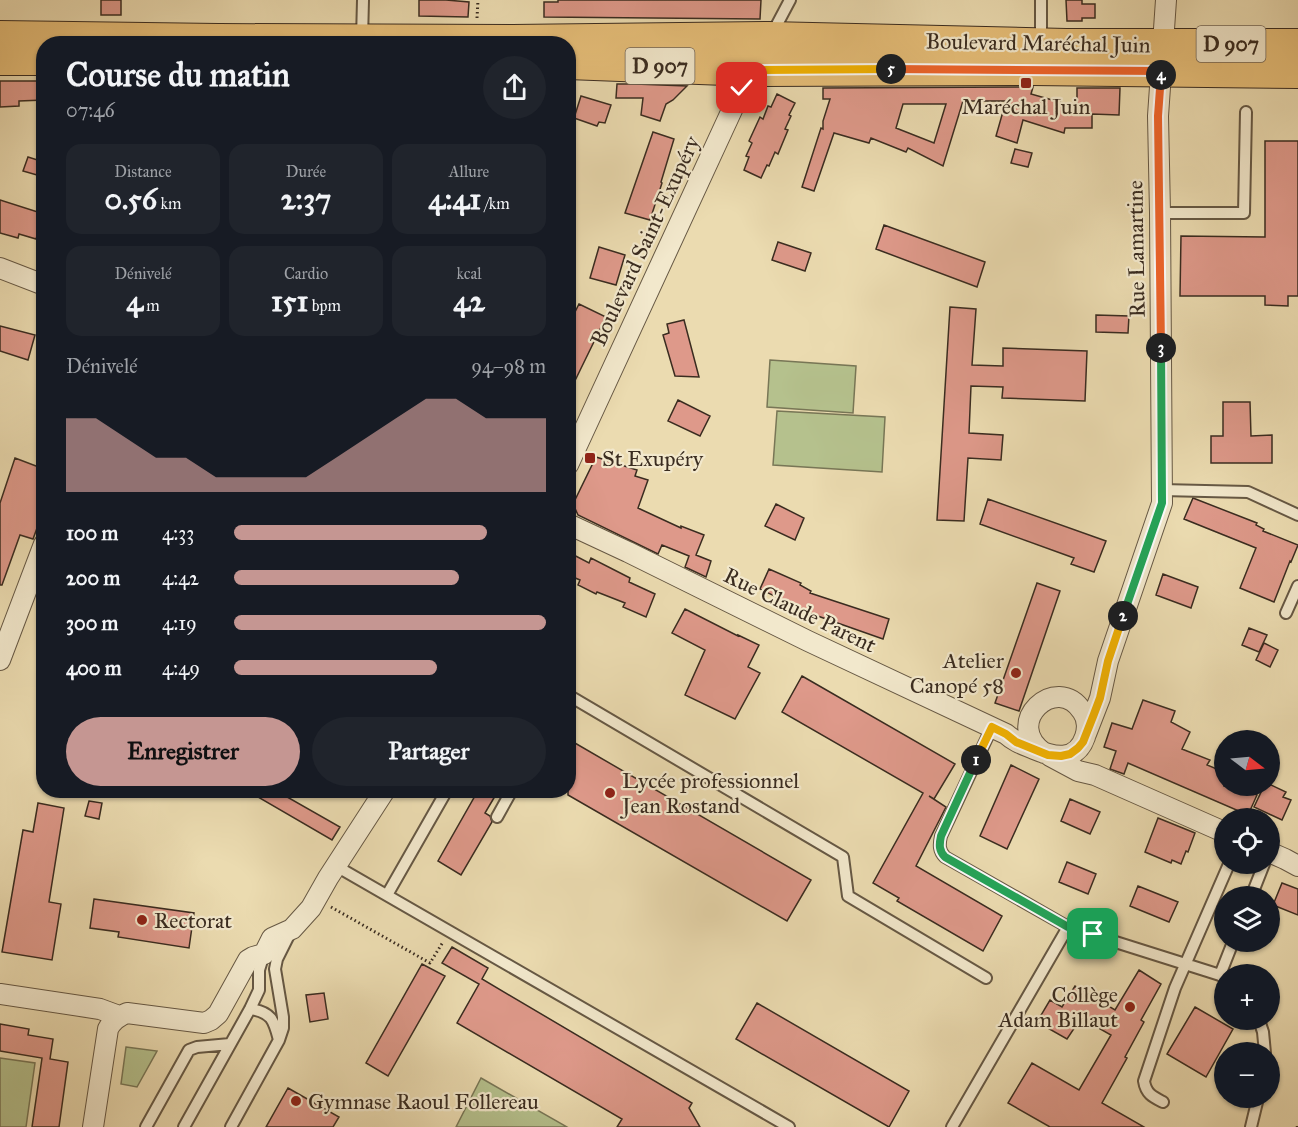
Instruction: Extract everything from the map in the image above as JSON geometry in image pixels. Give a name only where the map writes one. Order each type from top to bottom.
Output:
[{"type":"main road","name":"Boulevard Maréchal Juin","points":[[0,37],[36,37]]},
{"type":"main road","name":"Boulevard Maréchal Juin","points":[[576,43],[754,52],[1032,53],[1162,58],[1298,72]]},
{"type":"main road","name":"Boulevard Maréchal Juin","points":[[1162,58],[1298,45]]},
{"type":"main road","name":"Boulevard Maréchal Juin","points":[[576,63],[606,64],[754,52]]},
{"type":"main road","points":[[0,60],[36,59]]},
{"type":"street","name":"Rue Lamartine","points":[[1082,741],[1100,698],[1108,661],[1162,503],[1158,116],[1166,0]]},
{"type":"street","name":"Boulevard Saint-Exupéry","points":[[576,448],[738,97],[754,52]]},
{"type":"street","name":"Boulevard Maréchal Juin","points":[[1162,58],[1184,53],[1298,52]]},
{"type":"street","points":[[0,268],[36,282]]},
{"type":"street","name":"Rue Claude Parent","points":[[576,528],[808,641],[992,727],[1016,742],[1046,754],[1078,771],[1095,775],[1214,828]]},
{"type":"street","points":[[0,660],[36,565]]},
{"type":"street","name":"Rue Lamartine","points":[[1072,701],[1087,689],[1108,661]]},
{"type":"street","points":[[1052,698],[1065,698],[1072,701],[1080,707],[1085,716],[1087,726],[1082,741],[1070,754],[1061,756],[1046,754],[1036,747],[1030,736],[1028,725],[1032,713],[1040,703],[1052,698]]},
{"type":"street","name":"Rue Claude Parent","points":[[1082,741],[1078,757],[1081,764],[1095,775]]},
{"type":"street","points":[[93,1127],[110,1024],[119,1016],[127,1013],[204,1023],[211,1020],[218,1014],[248,960],[264,954],[272,938],[292,930],[311,908],[380,798]]},
{"type":"street","points":[[1280,857],[1298,867]]},
{"type":"street","points":[[0,994],[100,1009],[119,1016]]},
{"type":"lane","points":[[362,36],[363,0]]},
{"type":"lane","points":[[754,52],[790,0]]},
{"type":"lane","points":[[1032,53],[1041,0]]},
{"type":"lane","points":[[1160,213],[1244,213],[1246,112]]},
{"type":"lane","points":[[1162,490],[1248,492],[1298,515]]},
{"type":"lane","points":[[1286,613],[1298,586]]},
{"type":"lane","points":[[576,700],[843,857],[848,896],[986,978]]},
{"type":"lane","points":[[992,727],[941,836],[939,844],[945,857],[1068,927],[1214,974]]},
{"type":"lane","points":[[387,895],[442,798]]},
{"type":"lane","points":[[497,817],[508,798]]},
{"type":"lane","points":[[336,866],[789,1127]]},
{"type":"lane","points":[[1163,1102],[1147,1092],[1144,1081],[1175,988],[1225,874]]},
{"type":"lane","points":[[952,1127],[1068,927]]},
{"type":"lane","points":[[231,1127],[279,1040],[283,1017],[276,969],[277,959],[292,930]]},
{"type":"lane","points":[[184,1127],[259,990],[259,970],[264,954]]},
{"type":"lane","points":[[250,1009],[262,1010],[269,1016],[276,1028],[279,1040]]},
{"type":"lane","points":[[146,1127],[189,1050],[197,1047],[230,1044]]},
{"type":"lane","points":[[1251,1127],[1256,1108]]},
{"type":"path","points":[[331,907],[430,963],[450,931]]},
{"type":"green space","points":[[770,360],[856,366],[853,413],[767,407]]},
{"type":"green space","points":[[777,411],[885,417],[882,472],[773,465]]},
{"type":"green space","points":[[126,1047],[157,1051],[137,1087],[121,1084]]},
{"type":"green space","points":[[0,1058],[35,1063],[26,1127],[0,1127]]},
{"type":"green space","points":[[481,1078],[567,1127],[456,1127]]},
{"type":"building","points":[[101,0],[121,0],[121,15],[101,15]]},
{"type":"building","points":[[419,0],[469,2],[468,17],[419,16]]},
{"type":"building","points":[[558,0],[761,0],[760,19],[544,17],[544,2],[558,2]]},
{"type":"building","points":[[1066,0],[1082,0],[1082,4],[1095,4],[1095,18],[1067,21]]},
{"type":"building","points":[[0,81],[36,81],[36,100],[19,101],[19,106],[0,107]]},
{"type":"building","points":[[617,84],[687,86],[666,104],[660,121],[641,115],[643,98],[616,98]]},
{"type":"building","points":[[1033,87],[1031,94],[1077,107],[1077,88],[1120,88],[1119,115],[1092,114],[1092,128],[1065,128],[1064,133],[1023,120],[1017,143],[996,136],[1006,101],[963,101],[943,166],[908,148],[906,152],[871,138],[869,143],[834,133],[814,191],[802,187],[821,128],[823,129],[823,121],[830,99],[823,99],[823,88]],"holes":[[[903,104],[946,104],[934,143],[896,128]]]},
{"type":"building","points":[[777,94],[795,103],[785,129],[788,130],[778,154],[775,152],[761,178],[744,170],[749,157],[746,156],[752,143],[749,141],[760,117],[763,119],[768,106],[771,107]]},
{"type":"building","points":[[581,96],[611,105],[605,123],[599,122],[597,126],[576,119]]},
{"type":"building","points":[[653,132],[674,139],[650,220],[625,213]]},
{"type":"building","points":[[1265,141],[1298,141],[1298,296],[1288,296],[1288,306],[1265,305],[1265,296],[1180,296],[1181,236],[1265,237]]},
{"type":"building","points":[[1015,149],[1032,153],[1028,167],[1011,163]]},
{"type":"building","points":[[28,157],[36,160],[36,175],[23,171]]},
{"type":"building","points":[[0,200],[36,211],[36,239],[19,234],[18,238],[0,233]]},
{"type":"building","points":[[884,225],[985,262],[977,287],[876,249]]},
{"type":"building","points":[[778,242],[811,253],[805,271],[772,260]]},
{"type":"building","points":[[599,247],[625,255],[616,285],[590,278]]},
{"type":"building","points":[[579,304],[606,317],[576,379],[576,310]]},
{"type":"building","points":[[950,307],[976,309],[972,365],[1003,366],[1003,348],[1087,351],[1085,401],[1002,398],[1003,387],[971,386],[969,433],[1003,435],[1001,460],[968,458],[964,521],[937,520]]},
{"type":"building","points":[[1096,315],[1129,316],[1128,333],[1096,332]]},
{"type":"building","points":[[684,320],[699,377],[675,376],[663,335],[669,333],[667,324]]},
{"type":"building","points":[[0,326],[35,335],[28,360],[0,351]]},
{"type":"building","points":[[678,400],[710,416],[700,436],[668,421]]},
{"type":"building","points":[[1223,402],[1250,402],[1251,436],[1272,435],[1272,463],[1211,463],[1211,436],[1223,436]]},
{"type":"building","points":[[596,457],[637,470],[635,476],[648,480],[638,508],[681,528],[681,526],[704,535],[696,555],[711,561],[706,577],[685,567],[689,556],[662,545],[658,554],[578,515],[576,498]]},
{"type":"building","points":[[15,458],[36,466],[36,531],[33,539],[20,535],[2,585],[0,585],[0,503]]},
{"type":"building","points":[[1193,498],[1257,523],[1256,525],[1264,529],[1263,531],[1298,545],[1274,602],[1240,588],[1256,548],[1184,519]]},
{"type":"building","points":[[988,499],[1106,541],[1094,572],[1071,564],[1074,558],[980,524]]},
{"type":"building","points":[[776,504],[804,518],[795,540],[765,526]]},
{"type":"building","points":[[576,556],[589,563],[591,558],[630,578],[629,582],[655,594],[646,617],[623,607],[625,603],[597,592],[596,594],[578,585],[580,580],[576,578]]},
{"type":"building","points":[[769,569],[801,583],[800,585],[811,591],[810,593],[889,619],[883,639],[812,614],[760,589]]},
{"type":"building","points":[[1163,574],[1198,587],[1191,608],[1156,595]]},
{"type":"building","points":[[1037,583],[1060,591],[1019,711],[995,703]]},
{"type":"building","points":[[685,609],[759,645],[748,667],[760,673],[735,719],[685,695],[705,650],[672,633]]},
{"type":"building","points":[[1249,628],[1267,635],[1259,652],[1242,645]]},
{"type":"building","points":[[1264,643],[1278,650],[1270,667],[1256,660]]},
{"type":"building","points":[[802,676],[955,764],[934,799],[929,796],[946,807],[916,866],[1002,916],[983,951],[897,901],[899,898],[873,883],[923,793],[782,712]]},
{"type":"building","points":[[1143,700],[1175,711],[1171,722],[1190,732],[1182,749],[1210,760],[1207,765],[1214,768],[1214,796],[1257,796],[1251,808],[1232,808],[1128,763],[1124,774],[1110,769],[1116,751],[1104,747],[1112,723],[1132,729]]},
{"type":"building","points":[[576,744],[811,880],[787,921],[573,798],[576,798]]},
{"type":"building","points":[[1011,765],[1039,779],[1007,849],[980,836]]},
{"type":"building","points":[[1280,789],[1286,792],[1283,797],[1291,800],[1282,820],[1280,819],[1280,808],[1254,807],[1259,796],[1280,796]]},
{"type":"building","points":[[260,798],[289,798],[340,827],[332,840]]},
{"type":"building","points":[[474,798],[494,798],[485,813],[490,816],[492,822],[461,875],[438,861]]},
{"type":"building","points":[[1070,799],[1100,812],[1090,834],[1061,821]]},
{"type":"building","points":[[89,801],[102,803],[99,819],[85,816]]},
{"type":"building","points":[[38,803],[64,808],[49,902],[61,904],[52,960],[2,952],[23,830],[33,832]]},
{"type":"building","points":[[1158,818],[1195,833],[1181,864],[1172,860],[1171,863],[1145,852]]},
{"type":"building","points":[[1067,862],[1096,874],[1088,894],[1059,882]]},
{"type":"building","points":[[1282,883],[1298,889],[1298,915],[1280,908]]},
{"type":"building","points":[[1138,886],[1178,902],[1169,922],[1130,906]]},
{"type":"building","name":"Rectorat","points":[[94,899],[194,913],[189,948],[118,937],[119,932],[90,928]]},
{"type":"building","points":[[452,947],[488,968],[482,979],[692,1103],[689,1108],[700,1127],[617,1127],[622,1119],[457,1023],[479,984],[442,963]]},
{"type":"building","points":[[422,964],[445,976],[388,1076],[366,1063]]},
{"type":"building","points":[[1139,970],[1161,984],[1141,1020],[1144,1022],[1125,1057],[1127,1058],[1102,1103],[1144,1127],[1050,1127],[1008,1103],[1032,1063],[1079,1090],[1111,1035],[1081,1018],[1067,1039],[1037,1022],[1050,1000],[1062,1007],[1075,986],[1115,1010]]},
{"type":"building","points":[[324,993],[328,1019],[310,1022],[306,995]]},
{"type":"building","points":[[757,1003],[909,1091],[889,1127],[736,1039]]},
{"type":"building","points":[[1195,1007],[1214,1018],[1214,1030],[1232,1030],[1226,1042],[1214,1042],[1214,1063],[1206,1077],[1167,1054]]},
{"type":"building","points":[[0,1024],[29,1029],[28,1035],[53,1039],[50,1059],[68,1062],[59,1127],[32,1127],[42,1058],[0,1051]]},
{"type":"building","name":"Gymnase Raoul Follereau","points":[[288,1088],[339,1117],[333,1127],[266,1127]]},
{"type":"place","name":"Maréchal Juin","points":[[1026,83]]},
{"type":"place","name":"St Exupéry","points":[[590,458]]},
{"type":"place","name":"Atelier Canopé 58","points":[[1016,673]]},
{"type":"place","name":"Lycée professionnel Jean Rostand","points":[[610,793]]},
{"type":"place","name":"Rectorat","points":[[142,920]]},
{"type":"place","name":"Collège Adam Billaut","points":[[1130,1007]]},
{"type":"place","name":"Gymnase Raoul Follereau","points":[[296,1101]]},
{"type":"route","points":[[742,88],[752,70],[1161,71],[1158,116],[1162,503],[1108,661],[1100,698],[1083,742],[1070,754],[1052,756],[1016,742],[992,727],[939,844],[945,857],[1068,927],[1093,934]]}]
